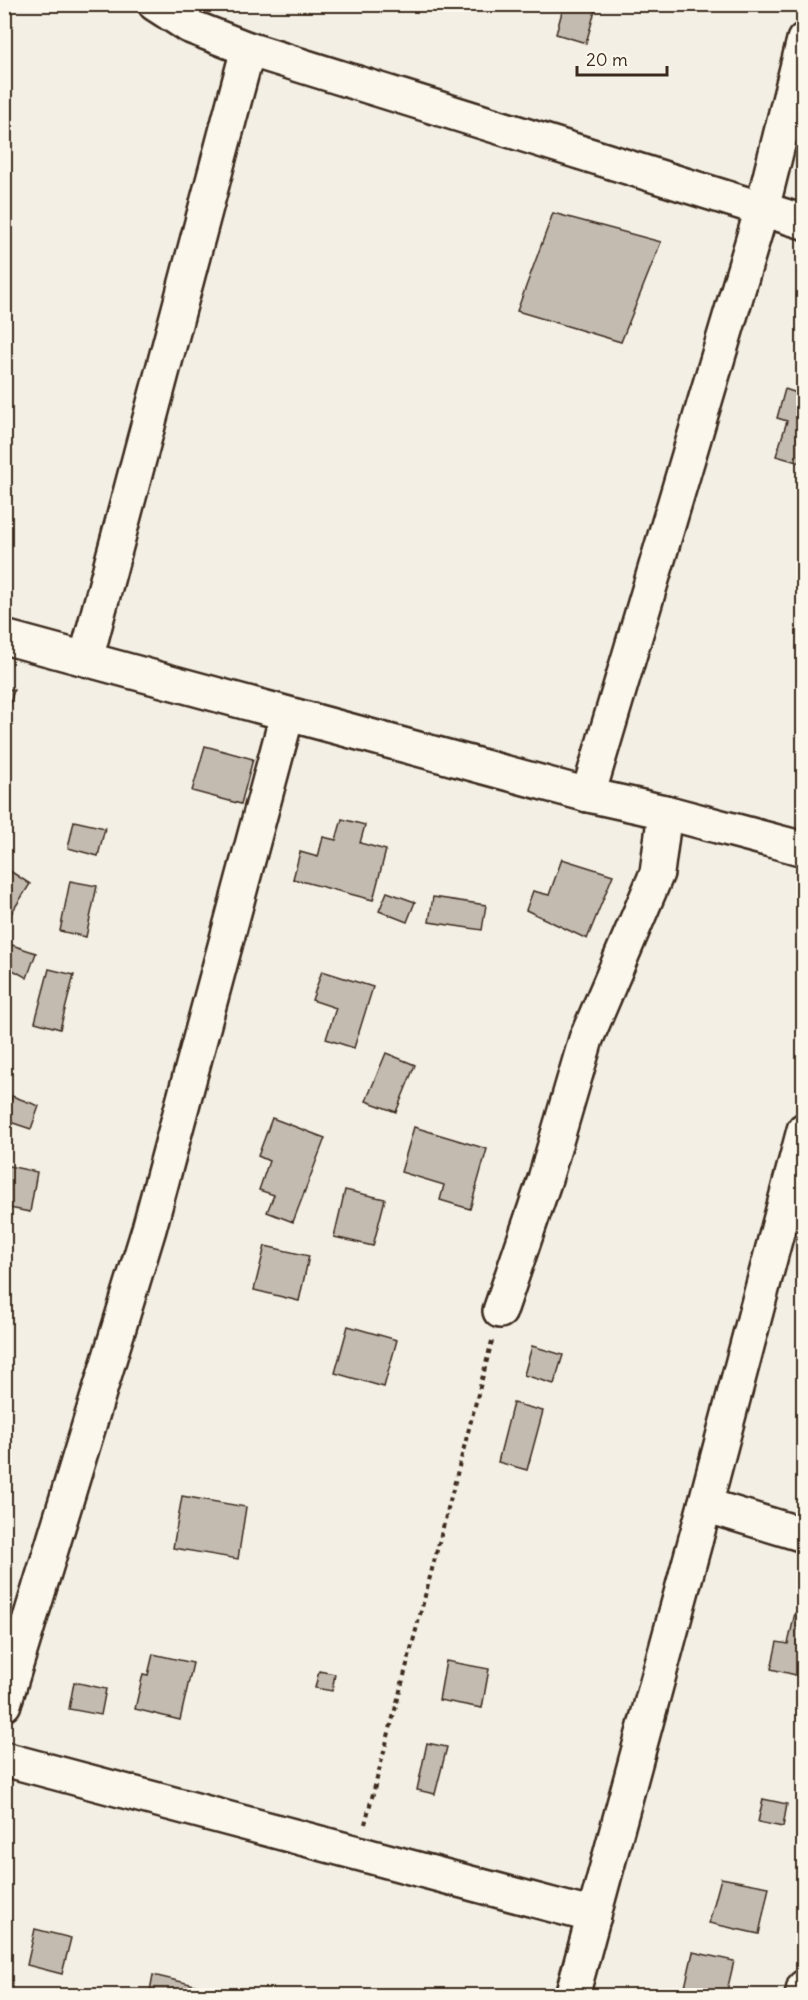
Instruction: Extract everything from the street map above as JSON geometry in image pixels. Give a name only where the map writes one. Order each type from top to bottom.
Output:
[{"type":"street","points":[[155,4],[189,26],[248,48],[804,222]]},
{"type":"street","points":[[588,795],[762,209],[804,40]]},
{"type":"street","points":[[86,659],[248,48]]},
{"type":"street","points":[[4,637],[588,795],[665,812],[804,849]]},
{"type":"street","points":[[4,1704],[158,1198],[287,715]]},
{"type":"street","points":[[500,1311],[545,1179],[586,1039],[657,873],[665,812]]},
{"type":"street","points":[[572,1995],[804,1130]]},
{"type":"street","points":[[705,1505],[804,1535]]},
{"type":"street","points":[[4,1759],[594,1916]]},
{"type":"street","points":[[802,1995],[804,1987]]},
{"type":"path","points":[[358,1854],[500,1311]]},
{"type":"building","points":[[564,4],[597,4],[586,43],[556,34]]},
{"type":"building","points":[[553,213],[661,242],[621,342],[517,311]]},
{"type":"building","points":[[804,370],[804,464],[776,456],[787,421],[777,418],[785,389],[797,393]]},
{"type":"building","points":[[4,688],[14,690],[4,725]]},
{"type":"building","points":[[205,746],[253,759],[241,804],[192,791]]},
{"type":"building","points":[[342,819],[365,825],[360,843],[386,850],[373,900],[293,879],[300,852],[318,857],[323,837],[336,840]]},
{"type":"building","points":[[74,821],[105,828],[98,856],[68,848]]},
{"type":"building","points":[[562,859],[613,875],[587,939],[526,910],[533,891],[549,895]]},
{"type":"building","points":[[4,867],[30,884],[7,920],[4,918]]},
{"type":"building","points":[[70,881],[97,886],[86,937],[60,931]]},
{"type":"building","points":[[387,892],[415,902],[407,922],[379,911]]},
{"type":"building","points":[[433,897],[486,905],[482,930],[429,922]]},
{"type":"building","points":[[12,945],[36,953],[27,978],[4,965],[4,959]]},
{"type":"building","points":[[49,969],[74,975],[60,1029],[35,1022]]},
{"type":"building","points":[[322,971],[373,987],[354,1048],[326,1039],[336,1008],[312,1000]]},
{"type":"building","points":[[386,1053],[415,1065],[396,1112],[366,1101]]},
{"type":"building","points":[[12,1096],[39,1106],[31,1129],[4,1120]]},
{"type":"building","points":[[272,1118],[325,1138],[293,1222],[267,1212],[274,1195],[259,1190],[269,1161],[258,1156]]},
{"type":"building","points":[[414,1127],[487,1149],[470,1209],[440,1200],[444,1185],[401,1172]]},
{"type":"building","points":[[4,1165],[37,1172],[30,1212],[4,1207]]},
{"type":"building","points":[[345,1190],[385,1199],[373,1246],[334,1237]]},
{"type":"building","points":[[265,1246],[309,1256],[299,1301],[254,1290]]},
{"type":"building","points":[[348,1326],[397,1340],[384,1387],[335,1373]]},
{"type":"building","points":[[532,1346],[563,1355],[554,1384],[524,1375]]},
{"type":"building","points":[[513,1403],[543,1411],[527,1470],[498,1462]]},
{"type":"building","points":[[182,1496],[246,1507],[238,1559],[173,1548]]},
{"type":"building","points":[[795,1613],[804,1615],[804,1677],[771,1669],[777,1642],[788,1644]]},
{"type":"building","points":[[153,1654],[193,1663],[180,1720],[135,1709],[143,1674],[148,1675]]},
{"type":"building","points":[[446,1661],[489,1669],[482,1708],[439,1700]]},
{"type":"building","points":[[319,1671],[335,1674],[332,1691],[315,1688]]},
{"type":"building","points":[[74,1682],[106,1689],[101,1715],[69,1709]]},
{"type":"building","points":[[427,1743],[447,1747],[435,1794],[417,1790]]},
{"type":"building","points":[[763,1799],[787,1804],[783,1827],[758,1822]]},
{"type":"building","points":[[721,1878],[769,1887],[759,1934],[709,1923]]},
{"type":"building","points":[[35,1929],[71,1938],[62,1974],[27,1965]]},
{"type":"building","points":[[693,1952],[734,1961],[726,1995],[728,1996],[683,1996]]},
{"type":"building","points":[[153,1975],[199,1986],[197,1996],[149,1996]]}]
